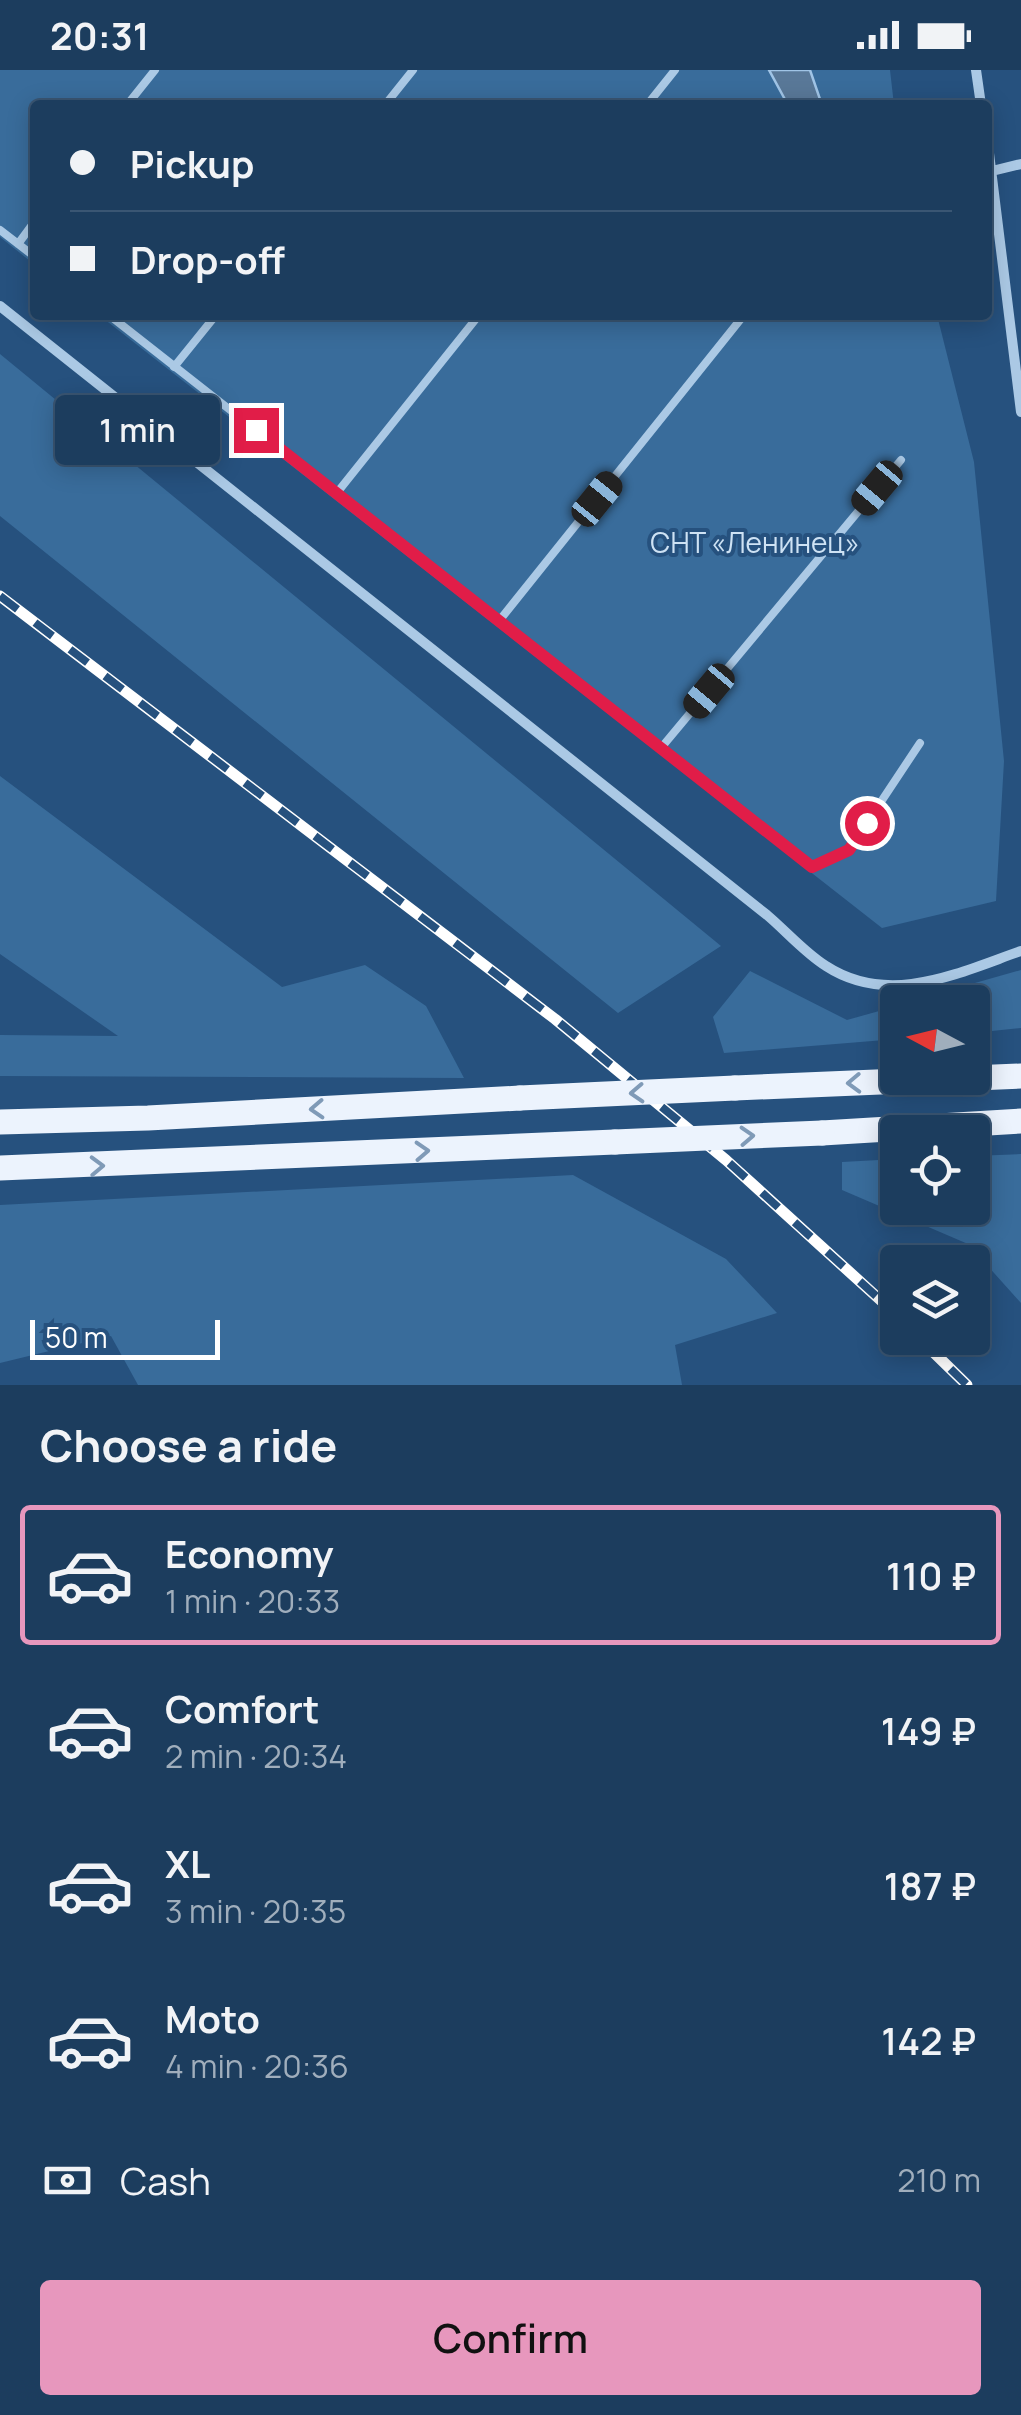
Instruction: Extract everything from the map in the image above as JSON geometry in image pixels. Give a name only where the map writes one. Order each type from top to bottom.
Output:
[{"type":"main road","points":[[0,1122],[1021,1076]]},
{"type":"main road","points":[[0,1168],[1021,1121]]},
{"type":"street","points":[[976,70],[980,100]]},
{"type":"street","points":[[1021,164],[992,171],[1021,412]]},
{"type":"street","points":[[0,306],[767,914],[824,966],[858,983],[897,987],[927,983],[1021,951]]},
{"type":"lane","points":[[131,100],[155,70]]},
{"type":"lane","points":[[389,100],[413,70]]},
{"type":"lane","points":[[652,100],[676,70]]},
{"type":"lane","points":[[18,244],[30,228]]},
{"type":"lane","points":[[0,230],[30,253]]},
{"type":"lane","points":[[114,320],[812,867],[849,850],[920,743]]},
{"type":"lane","points":[[174,366],[212,320]]},
{"type":"lane","points":[[336,494],[476,320]]},
{"type":"lane","points":[[499,622],[740,320]]},
{"type":"lane","points":[[661,748],[901,460]]},
{"type":"green space","points":[[0,70],[890,70],[893,100],[30,100],[30,261],[0,237]]},
{"type":"green space","name":"СНТ «Ленинец»","points":[[105,320],[938,320],[974,462],[1004,761],[996,901],[882,928]]},
{"type":"green space","points":[[0,354],[721,946],[618,1013],[0,516]]},
{"type":"green space","points":[[0,776],[282,987],[365,965],[426,1006],[464,1078],[0,1076],[0,1035],[118,1036],[0,954]]},
{"type":"green space","points":[[1021,970],[1021,1028],[990,1031],[990,985],[968,985]]},
{"type":"green space","points":[[750,971],[847,1020],[880,1011],[880,1040],[724,1053],[713,1017]]},
{"type":"green space","points":[[1021,1154],[1021,1303],[990,1268],[990,1245],[969,1245],[924,1225],[990,1225],[990,1155]]},
{"type":"green space","points":[[880,1160],[880,1206],[842,1190],[842,1162]]},
{"type":"green space","points":[[573,1175],[726,1259],[777,1313],[675,1345],[682,1385],[138,1385],[111,1336],[0,1363],[0,1205]]},
{"type":"shaded area","points":[[769,70],[810,70],[820,100],[785,100]]},
{"type":"railway","points":[[0,596],[555,1019],[726,1160],[880,1300]]},
{"type":"railway","points":[[936,1355],[967,1385]]},
{"type":"route","points":[[256,430],[812,867],[849,850],[867,823]]}]
